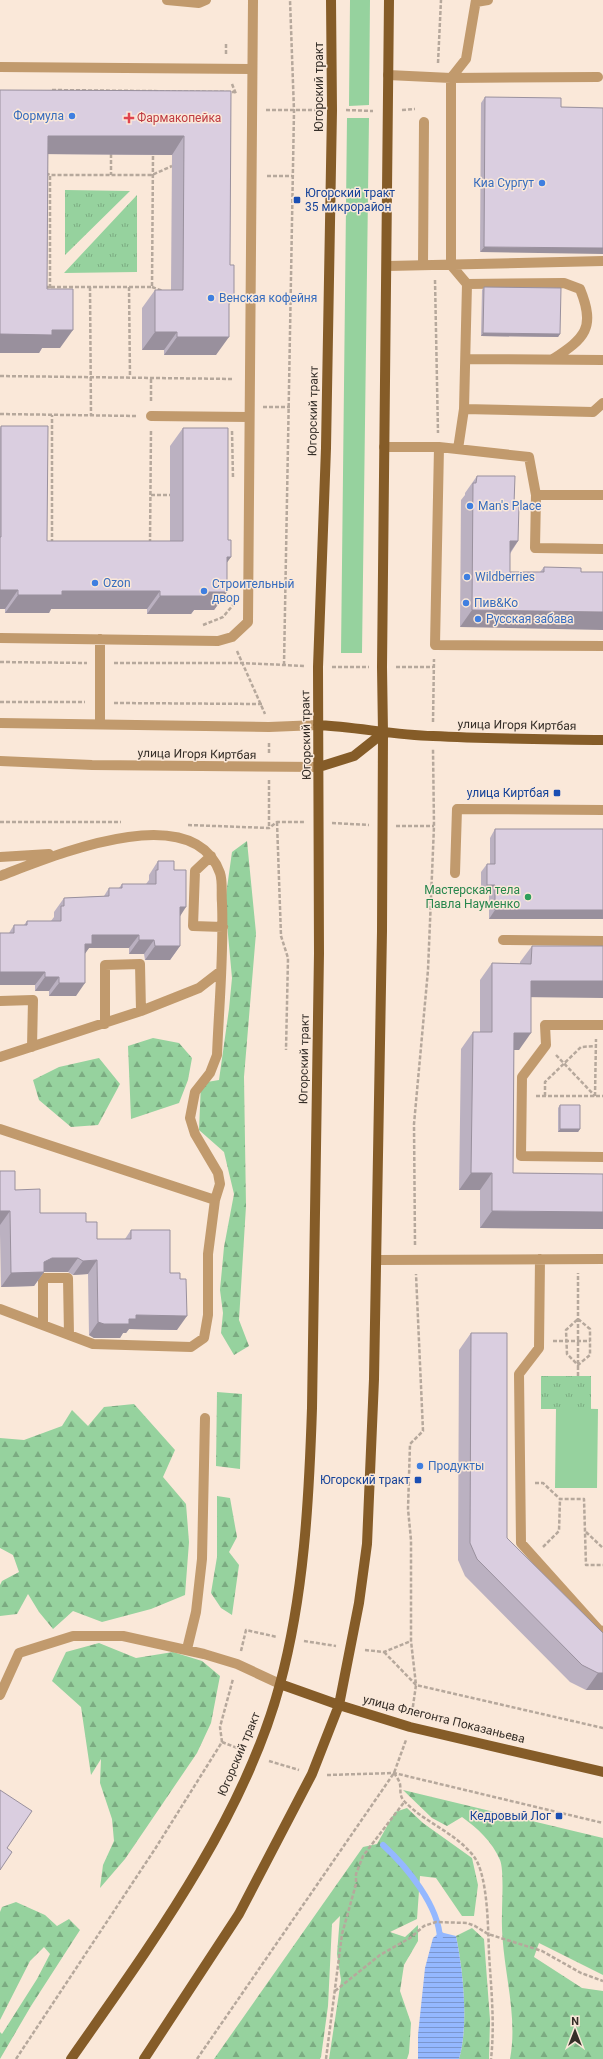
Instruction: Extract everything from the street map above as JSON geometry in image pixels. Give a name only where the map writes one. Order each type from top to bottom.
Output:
[{"type":"main road","name":"Югорский тракт","points":[[71,2059],[158,1932],[201,1865],[226,1816],[255,1756],[280,1684],[298,1592],[310,1472],[320,821],[318,666],[326,448],[332,110],[331,0]]},
{"type":"main road","points":[[144,2059],[178,2009],[256,1884],[312,1774],[339,1705],[352,1648],[367,1544],[377,1260],[384,733],[382,666],[384,447],[388,266],[389,0]]},
{"type":"main road","name":"улица Игоря Киртбая","points":[[318,725],[352,727],[384,733],[433,736],[603,740]]},
{"type":"main road","name":"улица Игоря Киртбая","points":[[319,767],[354,756],[384,733]]},
{"type":"main road","name":"улица Флегонта Показаньева","points":[[280,1684],[339,1705],[410,1726],[603,1772]]},
{"type":"street","points":[[167,0],[199,3],[206,0]]},
{"type":"street","points":[[0,638],[218,641],[232,637],[248,622],[249,417],[253,175],[251,69],[253,0]]},
{"type":"street","points":[[458,450],[464,409],[467,284],[451,265],[451,78],[466,59],[476,1],[488,0]]},
{"type":"street","points":[[0,67],[251,69]]},
{"type":"street","points":[[388,75],[451,78],[598,77]]},
{"type":"street","points":[[423,265],[424,122]]},
{"type":"street","points":[[388,266],[603,261]]},
{"type":"street","points":[[467,284],[564,283],[580,289],[586,304],[587,317],[584,333],[577,343],[553,359]]},
{"type":"street","points":[[466,359],[603,360]]},
{"type":"street","points":[[464,409],[593,412],[603,402]]},
{"type":"street","points":[[151,416],[249,417]]},
{"type":"street","points":[[384,447],[439,447],[529,457],[536,495],[536,548],[603,549]]},
{"type":"street","points":[[439,447],[435,645],[603,646]]},
{"type":"street","points":[[536,495],[603,495]]},
{"type":"street","points":[[100,639],[100,724]]},
{"type":"street","name":"улица Игоря Киртбая","points":[[0,723],[269,727],[318,725]]},
{"type":"street","name":"улица Игоря Киртбая","points":[[0,761],[100,765],[319,767]]},
{"type":"street","points":[[456,873],[457,809],[603,810]]},
{"type":"street","points":[[0,876],[59,853],[104,841],[144,834],[194,842],[211,856],[220,874],[223,927],[216,1055],[210,1073],[195,1092],[190,1118],[195,1134],[218,1173],[220,1184],[215,1200],[208,1254],[208,1315],[204,1338],[191,1347],[93,1344],[0,1309]]},
{"type":"street","points":[[3,857],[59,853]]},
{"type":"street","points":[[211,856],[195,871],[193,926],[223,927]]},
{"type":"street","points":[[3,857],[11,864],[12,871]]},
{"type":"street","points":[[503,940],[603,941]]},
{"type":"street","points":[[106,1024],[106,965],[140,964],[141,1011]]},
{"type":"street","points":[[0,1057],[106,1024],[141,1011],[199,988],[221,970]]},
{"type":"street","points":[[0,1001],[32,1000],[32,1047]]},
{"type":"street","points":[[600,1025],[544,1025],[546,1045],[522,1077],[521,1156],[603,1157]]},
{"type":"street","points":[[0,1128],[215,1200]]},
{"type":"street","points":[[540,1259],[539,1348],[519,1374],[521,1543],[599,1630],[603,1630]]},
{"type":"street","points":[[377,1260],[603,1259]]},
{"type":"street","points":[[43,1325],[42,1278],[68,1278],[69,1335]]},
{"type":"street","points":[[187,1649],[196,1612],[202,1559],[205,1418]]},
{"type":"street","points":[[0,1695],[19,1653],[73,1636],[123,1636],[187,1649],[237,1664],[280,1684]]},
{"type":"path","points":[[284,665],[294,111],[290,0]]},
{"type":"path","points":[[46,90],[236,91]]},
{"type":"path","points":[[153,91],[153,97]]},
{"type":"path","points":[[111,154],[111,175]]},
{"type":"path","points":[[152,287],[153,155]]},
{"type":"path","points":[[40,170],[50,175],[152,175],[172,166]]},
{"type":"path","points":[[50,175],[50,291]]},
{"type":"path","points":[[42,287],[152,287],[164,292]]},
{"type":"path","points":[[90,287],[91,416]]},
{"type":"path","points":[[129,287],[130,378]]},
{"type":"path","points":[[0,376],[234,379]]},
{"type":"path","points":[[150,544],[151,378]]},
{"type":"path","points":[[0,414],[151,416]]},
{"type":"path","points":[[52,415],[52,543]]},
{"type":"path","points":[[46,495],[52,495]]},
{"type":"path","points":[[150,495],[170,495]]},
{"type":"path","points":[[46,543],[59,543]]},
{"type":"path","points":[[144,544],[157,544]]},
{"type":"path","points":[[416,1685],[411,1641],[411,1540],[408,1509],[410,1444],[423,1431],[415,1260],[414,1124],[428,970],[434,826],[433,666],[435,645]]},
{"type":"path","points":[[0,662],[433,666]]},
{"type":"path","points":[[0,702],[262,704]]},
{"type":"path","points":[[269,828],[277,822],[320,821],[350,825],[434,826]]},
{"type":"path","points":[[277,822],[281,936],[288,958],[286,1050]]},
{"type":"path","points":[[595,1096],[596,1046],[600,1025]]},
{"type":"path","points":[[546,1045],[595,1096]]},
{"type":"path","points":[[544,1096],[545,1082],[563,1063],[581,1047],[596,1046]]},
{"type":"path","points":[[521,1096],[603,1096]]},
{"type":"path","points":[[578,1259],[578,1376]]},
{"type":"path","points":[[578,1319],[566,1330],[567,1354],[578,1365]]},
{"type":"path","points":[[578,1319],[590,1329],[590,1355],[578,1365]]},
{"type":"path","points":[[539,1341],[590,1341]]},
{"type":"path","points":[[520,1483],[543,1484],[560,1499],[584,1499],[586,1565],[603,1565]]},
{"type":"path","points":[[533,1558],[559,1531],[560,1499]]},
{"type":"path","points":[[586,1531],[603,1548]]},
{"type":"path","points":[[16,2059],[155,1849],[222,1742],[220,1727],[246,1630],[290,1639],[384,1652],[411,1641]]},
{"type":"path","points":[[384,1652],[416,1685],[603,1728]]},
{"type":"path","points":[[394,1773],[400,1782],[400,1795],[405,1801],[426,1819],[447,1831],[472,1853],[479,1866],[483,1881],[488,1934],[494,2032],[492,2059]]},
{"type":"path","points":[[394,1773],[603,1823]]},
{"type":"path","points":[[197,2059],[394,1773]]},
{"type":"path","points":[[326,2059],[342,1934],[359,1864],[405,1801]]},
{"type":"path","points":[[335,1991],[380,1955],[410,1938],[424,1926],[436,1922],[467,1923],[488,1934],[542,1951],[581,1973],[603,1981]]},
{"type":"green space","points":[[350,0],[370,0],[369,105],[349,106]]},
{"type":"green space","points":[[347,118],[369,118],[362,653],[341,653]]},
{"type":"green space","points":[[65,190],[130,191],[65,255]]},
{"type":"green space","points":[[137,195],[137,272],[64,273]]},
{"type":"green space","points":[[247,841],[256,933],[244,1077],[246,1206],[239,1320],[249,1346],[234,1355],[221,1333],[223,1313],[220,1290],[224,1247],[234,1194],[224,1152],[199,1130],[201,1083],[219,1080],[229,1009],[232,978],[225,902],[232,852]]},
{"type":"green space","points":[[153,1038],[179,1043],[192,1058],[188,1080],[179,1103],[131,1119],[128,1046]]},
{"type":"green space","points":[[99,1058],[120,1084],[98,1125],[71,1127],[39,1100],[33,1080],[59,1067]]},
{"type":"green space","points":[[541,1376],[591,1376],[591,1409],[541,1409]]},
{"type":"green space","points":[[217,1392],[242,1394],[240,1469],[216,1466]]},
{"type":"green space","points":[[134,1404],[175,1450],[163,1477],[186,1504],[189,1542],[185,1595],[151,1609],[102,1622],[73,1611],[53,1629],[39,1612],[28,1594],[17,1614],[0,1616],[0,1585],[2,1581],[19,1572],[13,1555],[0,1548],[0,1438],[24,1440],[62,1426],[72,1410],[88,1426],[104,1407]]},
{"type":"green space","points":[[556,1408],[598,1409],[597,1488],[555,1488]]},
{"type":"green space","points":[[217,1496],[230,1498],[237,1537],[229,1552],[239,1565],[232,1615],[221,1608],[211,1593],[217,1557]]},
{"type":"green space","points":[[99,1643],[136,1658],[173,1652],[202,1661],[220,1676],[211,1723],[197,1753],[125,1859],[100,1888],[103,1865],[114,1841],[112,1819],[100,1783],[101,1759],[91,1775],[81,1707],[52,1681],[66,1652]]},
{"type":"green space","points":[[403,1790],[603,1838],[603,1975],[539,1943],[534,1957],[582,1988],[603,1991],[603,2059],[510,2059],[512,2023],[502,1932],[502,1878],[500,1860],[493,1847],[484,1836],[462,1817],[447,1826],[432,1818]]},
{"type":"green space","points":[[407,1808],[423,1823],[472,1858],[478,1885],[474,1916],[462,1916],[436,1878],[420,1876],[417,1919],[390,1932],[405,1937],[418,1925],[418,1941],[404,1965],[400,1991],[411,2023],[409,2053],[407,2059],[329,2059],[341,1980],[337,1954],[340,1916],[332,1924],[328,2006],[320,2059],[214,2059],[363,1847],[377,1844],[395,1812]]},
{"type":"green space","points":[[16,1902],[45,1915],[57,1926],[69,1919],[80,1930],[31,2006],[0,2059],[0,2032],[2,2034],[37,1979],[50,1954],[44,1947],[30,1961],[0,2020],[0,1912],[2,1907]]},
{"type":"green space","points":[[472,1928],[484,1939],[490,2020],[489,2059],[459,2059],[464,2031],[464,1998],[461,1965],[456,1936]]},
{"type":"water","points":[[440,1932],[456,1936],[461,1965],[464,1998],[464,2031],[462,2046],[459,2059],[418,2059],[418,2035],[425,1968],[433,1938]]},
{"type":"building","points":[[0,90],[231,91],[230,265],[234,265],[234,298],[229,298],[229,337],[177,337],[177,332],[155,332],[155,290],[183,290],[184,136],[48,136],[47,289],[73,289],[73,330],[52,330],[52,335],[0,334]]},
{"type":"building","name":"Киа Сургут","points":[[485,97],[561,98],[561,107],[603,108],[603,248],[484,247]]},
{"type":"building","points":[[484,287],[561,288],[560,334],[483,333]]},
{"type":"building","points":[[1,426],[48,426],[47,541],[183,541],[183,428],[228,428],[228,540],[231,540],[231,557],[227,557],[227,592],[204,592],[204,596],[160,596],[160,591],[62,591],[62,595],[18,595],[18,590],[0,590]]},
{"type":"building","points":[[477,476],[515,476],[514,504],[519,504],[518,541],[510,541],[510,572],[544,572],[544,567],[581,568],[581,572],[603,572],[603,612],[472,610],[473,483],[476,483]]},
{"type":"building","points":[[495,829],[603,829],[603,910],[495,910],[495,885],[487,885],[487,864],[495,864]]},
{"type":"building","points":[[158,861],[174,861],[174,870],[186,870],[186,907],[180,907],[180,946],[155,946],[154,940],[139,940],[139,935],[92,935],[92,944],[85,944],[85,983],[59,983],[59,977],[45,977],[45,972],[0,972],[0,933],[14,933],[14,925],[27,925],[27,921],[61,921],[61,906],[64,906],[64,898],[109,896],[109,888],[122,888],[122,884],[156,884],[156,870],[158,870]]},
{"type":"building","points":[[532,946],[603,946],[603,981],[531,981],[531,1033],[514,1033],[513,1173],[603,1174],[603,1212],[492,1211],[492,1173],[471,1173],[473,1032],[492,1032],[492,963],[531,964]]},
{"type":"building","points":[[560,1105],[580,1105],[580,1129],[560,1129]]},
{"type":"building","points":[[0,1171],[15,1171],[15,1190],[40,1189],[40,1213],[86,1213],[86,1222],[97,1222],[97,1239],[131,1239],[131,1230],[170,1230],[170,1273],[180,1273],[180,1279],[186,1279],[187,1316],[136,1315],[136,1319],[129,1319],[129,1324],[104,1324],[98,1322],[97,1260],[83,1261],[78,1258],[52,1258],[44,1262],[44,1272],[11,1273],[10,1211],[0,1211]]},
{"type":"building","points":[[471,1333],[507,1333],[507,1538],[603,1633],[603,1673],[598,1673],[582,1665],[477,1559],[470,1543]]},
{"type":"building","points":[[0,1790],[32,1811],[7,1848],[12,1852],[0,1870]]},
{"type":"waterway","points":[[383,1845],[402,1864],[428,1901],[434,1913],[440,1939]]},
{"type":"place","name":"Формула","points":[[72,116]]},
{"type":"place","name":"Фармакопейка","points":[[129,118]]},
{"type":"place","name":"Киа Сургут","points":[[542,183]]},
{"type":"place","name":"Югорский тракт 35 микрорайон","points":[[297,200]]},
{"type":"place","name":"Венская кофейня","points":[[211,298]]},
{"type":"place","name":"Man's Place","points":[[470,506]]},
{"type":"place","name":"Wildberries","points":[[467,577]]},
{"type":"place","name":"Ozon","points":[[95,583]]},
{"type":"place","name":"Строительный двор","points":[[204,591]]},
{"type":"place","name":"Пив&Ко","points":[[466,603]]},
{"type":"place","name":"Русская забава","points":[[478,619]]},
{"type":"place","name":"улица Киртбая","points":[[557,793]]},
{"type":"place","name":"Мастерская тела Павла Науменко","points":[[528,897]]},
{"type":"place","name":"Продукты","points":[[420,1466]]},
{"type":"place","name":"Югорский тракт","points":[[418,1480]]},
{"type":"place","name":"Кедровый Лог","points":[[559,1816]]}]
